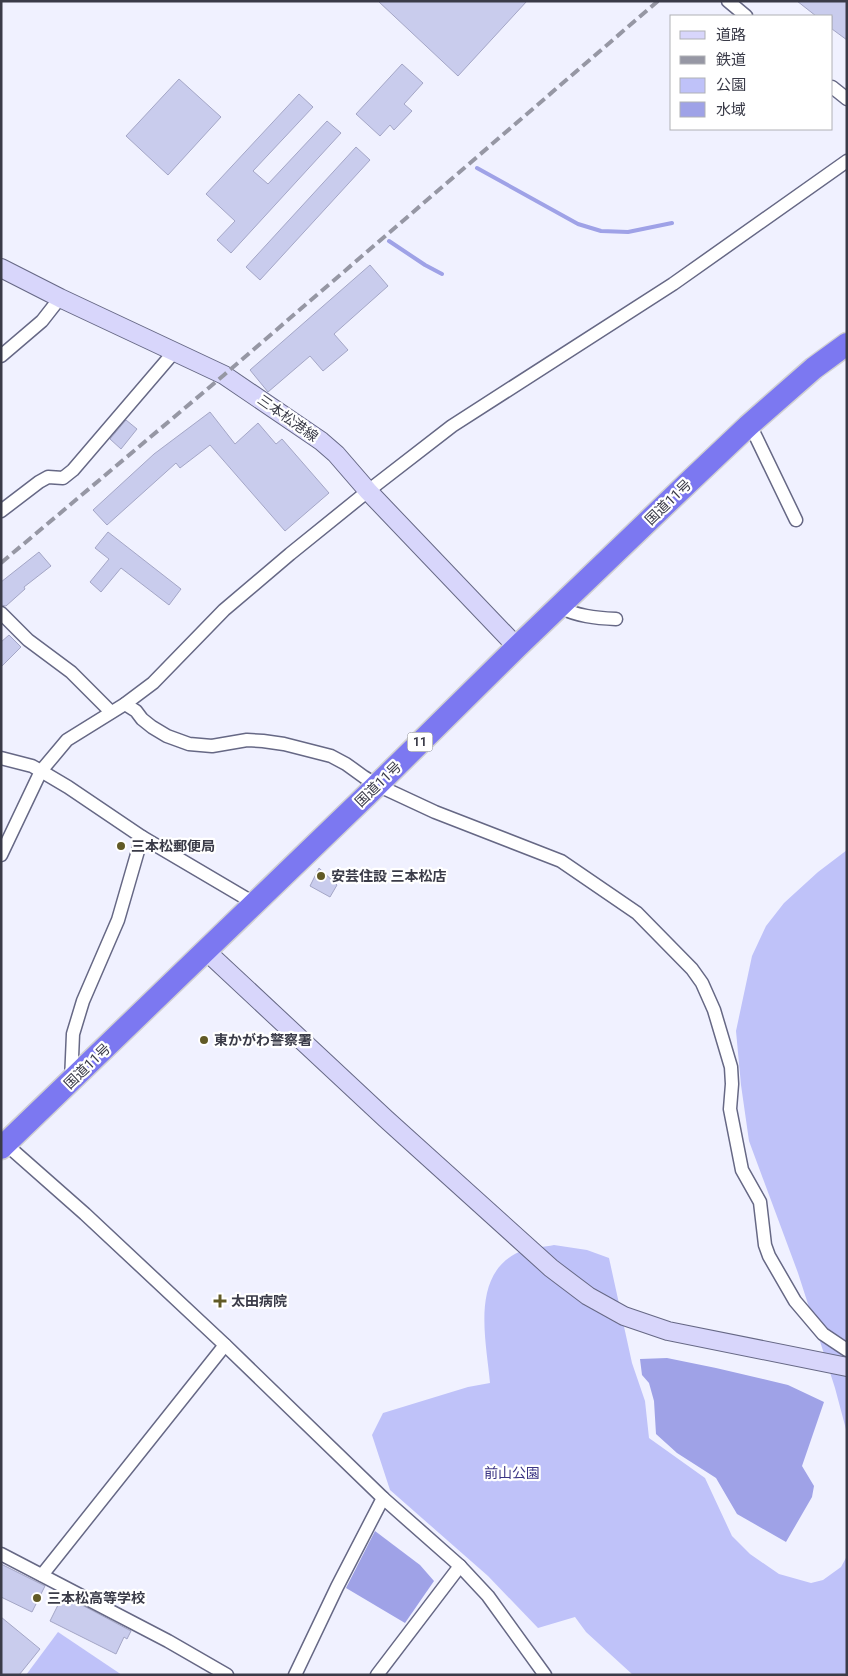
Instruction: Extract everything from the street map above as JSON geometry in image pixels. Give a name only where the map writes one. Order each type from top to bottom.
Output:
[{"type":"highway","name":"国道11号","points":[[3,1144],[206,951],[517,646],[748,426],[814,368],[847,344]]},
{"type":"street","points":[[728,1],[745,15]]},
{"type":"street","points":[[833,88],[847,99]]},
{"type":"street","points":[[1,855],[41,771],[67,740],[125,704],[153,683],[224,610],[368,491],[452,426],[673,284],[847,162]]},
{"type":"street","name":"三本松港線","points":[[1,268],[60,298],[224,375],[315,437],[336,454],[368,491],[517,646]]},
{"type":"street","points":[[1,356],[42,321],[60,298]]},
{"type":"street","points":[[1,511],[39,482],[48,477],[63,478],[73,470],[174,352]]},
{"type":"street","points":[[748,426],[754,434],[796,520]]},
{"type":"street","points":[[559,607],[570,613],[588,617],[616,619]]},
{"type":"street","points":[[1,613],[28,640],[71,672],[112,712]]},
{"type":"street","points":[[125,704],[136,711],[152,727],[179,741],[201,746],[212,746],[247,740],[284,744],[331,756],[377,785],[435,812],[561,862],[637,913],[692,969],[702,983],[714,1010],[731,1067],[730,1109],[742,1170],[760,1202],[765,1245],[769,1256],[795,1301],[823,1334],[847,1350]]},
{"type":"street","points":[[1,758],[32,766],[41,771],[142,837],[254,903]]},
{"type":"street","points":[[71,1081],[73,1034],[83,1000],[118,920],[142,837]]},
{"type":"street","points":[[206,951],[386,1119],[551,1268],[588,1296],[624,1316],[668,1331],[847,1367]]},
{"type":"street","points":[[3,1144],[84,1214],[383,1498],[460,1566],[488,1596],[545,1675]]},
{"type":"street","points":[[42,1575],[224,1345]]},
{"type":"street","points":[[295,1675],[337,1587],[383,1498]]},
{"type":"street","points":[[1,1554],[168,1641],[227,1675]]},
{"type":"street","points":[[377,1675],[460,1566]]},
{"type":"green space","points":[[847,850],[847,1433],[835,1388],[798,1273],[749,1141],[736,1031],[752,956],[766,926],[784,903],[818,872]]},
{"type":"green space","name":"前山公園","points":[[554,1245],[587,1250],[609,1258],[632,1363],[645,1401],[649,1438],[705,1478],[732,1536],[750,1554],[779,1574],[811,1583],[823,1580],[841,1567],[847,1556],[847,1675],[633,1675],[586,1632],[575,1617],[538,1628],[488,1576],[390,1490],[372,1435],[383,1413],[468,1387],[490,1383],[484,1326],[488,1289],[495,1273],[507,1260],[524,1250]]},
{"type":"green space","points":[[58,1632],[122,1675],[26,1675]]},
{"type":"water","points":[[667,1358],[788,1385],[824,1402],[802,1466],[814,1486],[812,1497],[786,1542],[737,1514],[716,1478],[677,1453],[656,1434],[654,1401],[649,1383],[642,1375],[640,1359]]},
{"type":"water","points":[[375,1531],[420,1565],[434,1581],[405,1623],[346,1588]]},
{"type":"building","points":[[378,1],[527,1],[458,76]]},
{"type":"building","points":[[797,1],[847,1],[847,40],[833,30],[833,15],[815,15]]},
{"type":"building","points":[[402,64],[423,83],[404,104],[412,111],[394,130],[390,125],[380,136],[356,114]]},
{"type":"building","points":[[179,79],[221,117],[168,175],[126,136]]},
{"type":"building","points":[[299,94],[313,107],[253,171],[268,184],[327,121],[341,133],[231,253],[217,240],[235,221],[206,194]]},
{"type":"building","points":[[356,147],[370,160],[260,280],[246,267]]},
{"type":"building","points":[[370,265],[388,286],[334,334],[348,350],[323,371],[310,356],[268,392],[250,370]]},
{"type":"building","points":[[210,412],[235,444],[258,423],[276,444],[282,439],[329,493],[285,531],[210,445],[180,468],[176,463],[107,525],[93,510],[154,454]]},
{"type":"building","points":[[126,420],[137,429],[121,449],[110,439]]},
{"type":"building","points":[[108,532],[181,589],[169,605],[121,568],[101,592],[90,582],[109,559],[95,548]]},
{"type":"building","points":[[39,552],[51,566],[24,587],[25,589],[6,606],[1,605],[1,582]]},
{"type":"building","points":[[9,635],[21,647],[1,667],[1,642]]},
{"type":"building","name":"安芸住設 三本松店","points":[[319,868],[337,885],[330,897],[310,886]]},
{"type":"building","points":[[1,1564],[45,1586],[32,1612],[1,1597]]},
{"type":"building","points":[[63,1595],[131,1631],[127,1639],[124,1637],[116,1654],[50,1621]]},
{"type":"building","points":[[1,1617],[40,1649],[19,1675],[1,1675]]},
{"type":"waterway","points":[[477,168],[578,224],[601,231],[628,232],[672,223]]},
{"type":"waterway","points":[[389,241],[442,274]]},
{"type":"railway","points":[[1,563],[224,375],[658,1]]},
{"type":"place","name":"三本松郵便局","points":[[121,846]]},
{"type":"place","name":"安芸住設 三本松店","points":[[321,876]]},
{"type":"place","name":"東かがわ警察署","points":[[204,1040]]},
{"type":"place","name":"太田病院","points":[[220,1301]]},
{"type":"place","name":"三本松高等学校","points":[[37,1598]]}]
